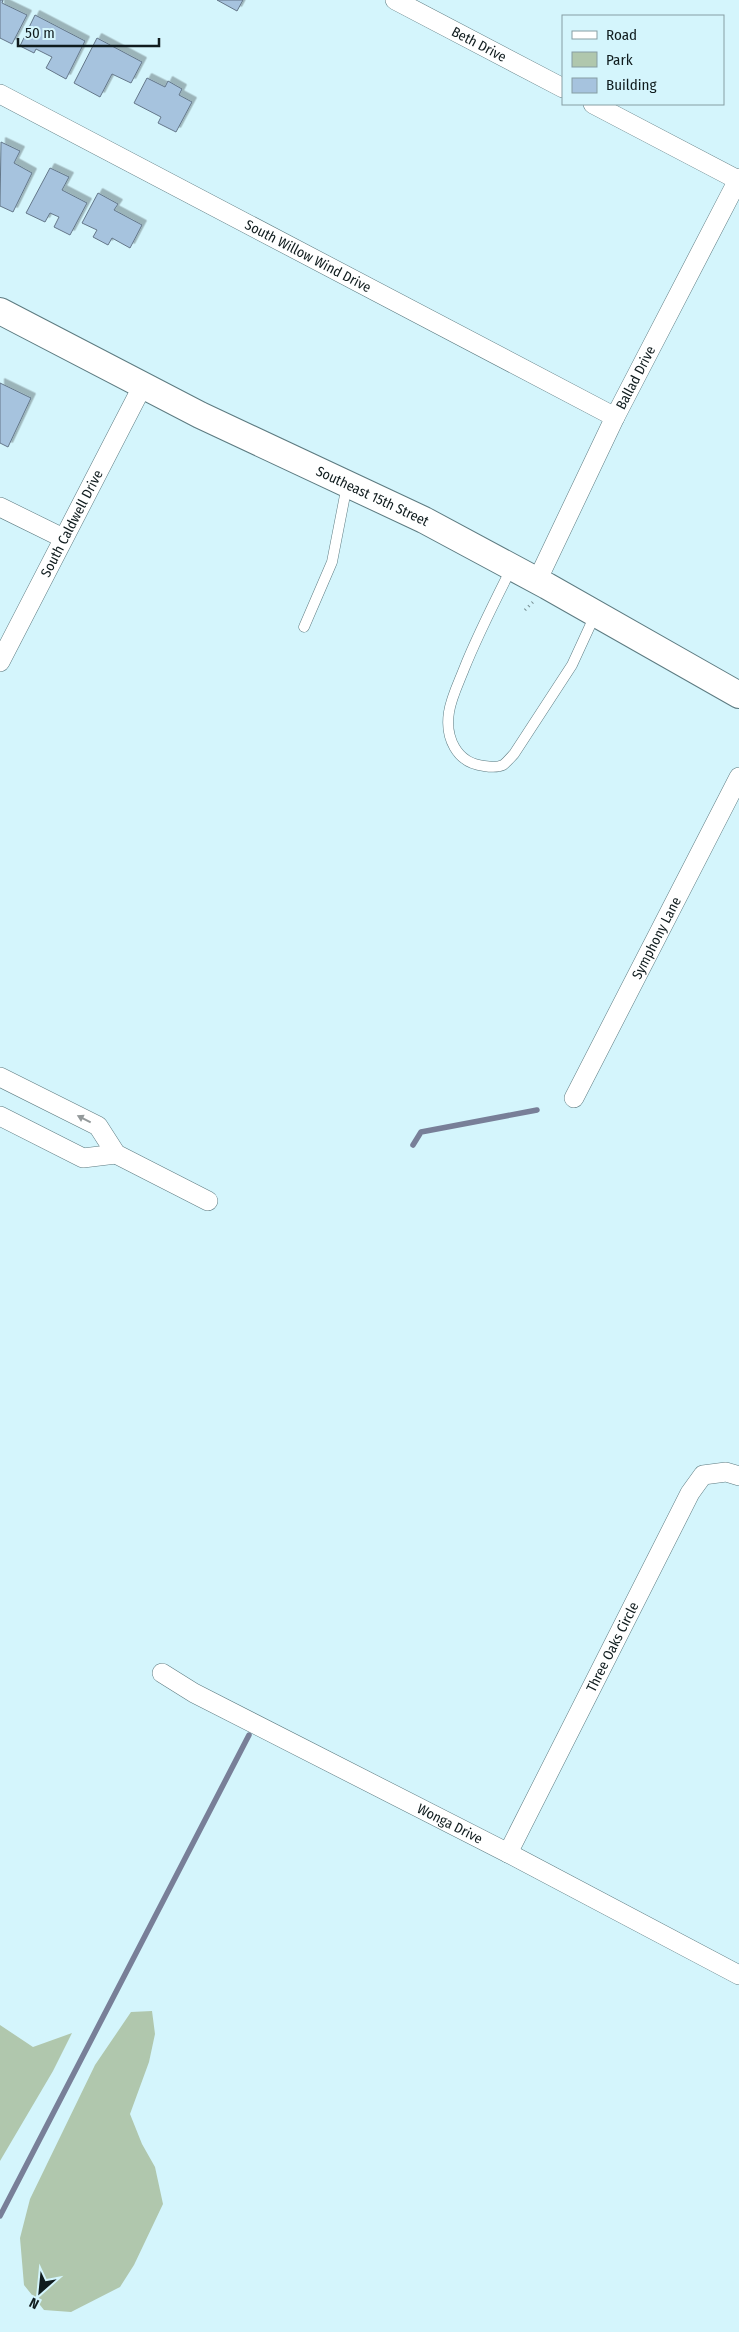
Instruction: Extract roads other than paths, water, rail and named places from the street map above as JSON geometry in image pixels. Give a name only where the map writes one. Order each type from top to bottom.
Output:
[{"type":"main road","name":"Southeast 15th Street","points":[[0,311],[200,415],[424,520],[512,567],[739,695]]},
{"type":"street","name":"Beth Drive","points":[[395,0],[562,87]]},
{"type":"street","name":"South Willow Wind Drive","points":[[0,94],[614,417]]},
{"type":"street","points":[[595,105],[739,179]]},
{"type":"street","name":"Ballad Drive","points":[[537,581],[614,417],[739,179]]},
{"type":"street","name":"South Caldwell Drive","points":[[0,662],[143,385]]},
{"type":"street","points":[[0,506],[63,538]]},
{"type":"street","name":"Symphony Lane","points":[[574,1098],[739,777]]},
{"type":"street","points":[[0,1077],[98,1126],[116,1154],[208,1201]]},
{"type":"street","points":[[0,1116],[83,1158],[116,1154]]},
{"type":"street","name":"Three Oaks Circle","points":[[508,1853],[690,1493],[703,1475],[726,1472],[739,1476]]},
{"type":"street","name":"Wonga Drive","points":[[162,1673],[194,1693],[508,1853],[739,1975]]},
{"type":"lane","points":[[304,627],[332,562],[347,484]]},
{"type":"lane","points":[[512,567],[474,645],[449,711],[448,729],[450,741],[455,750],[477,766],[493,767],[503,764],[514,754],[572,665],[596,614]]},
{"type":"waterway","points":[[413,1145],[421,1132],[537,1110]]},
{"type":"waterway","points":[[0,2216],[249,1735]]}]
